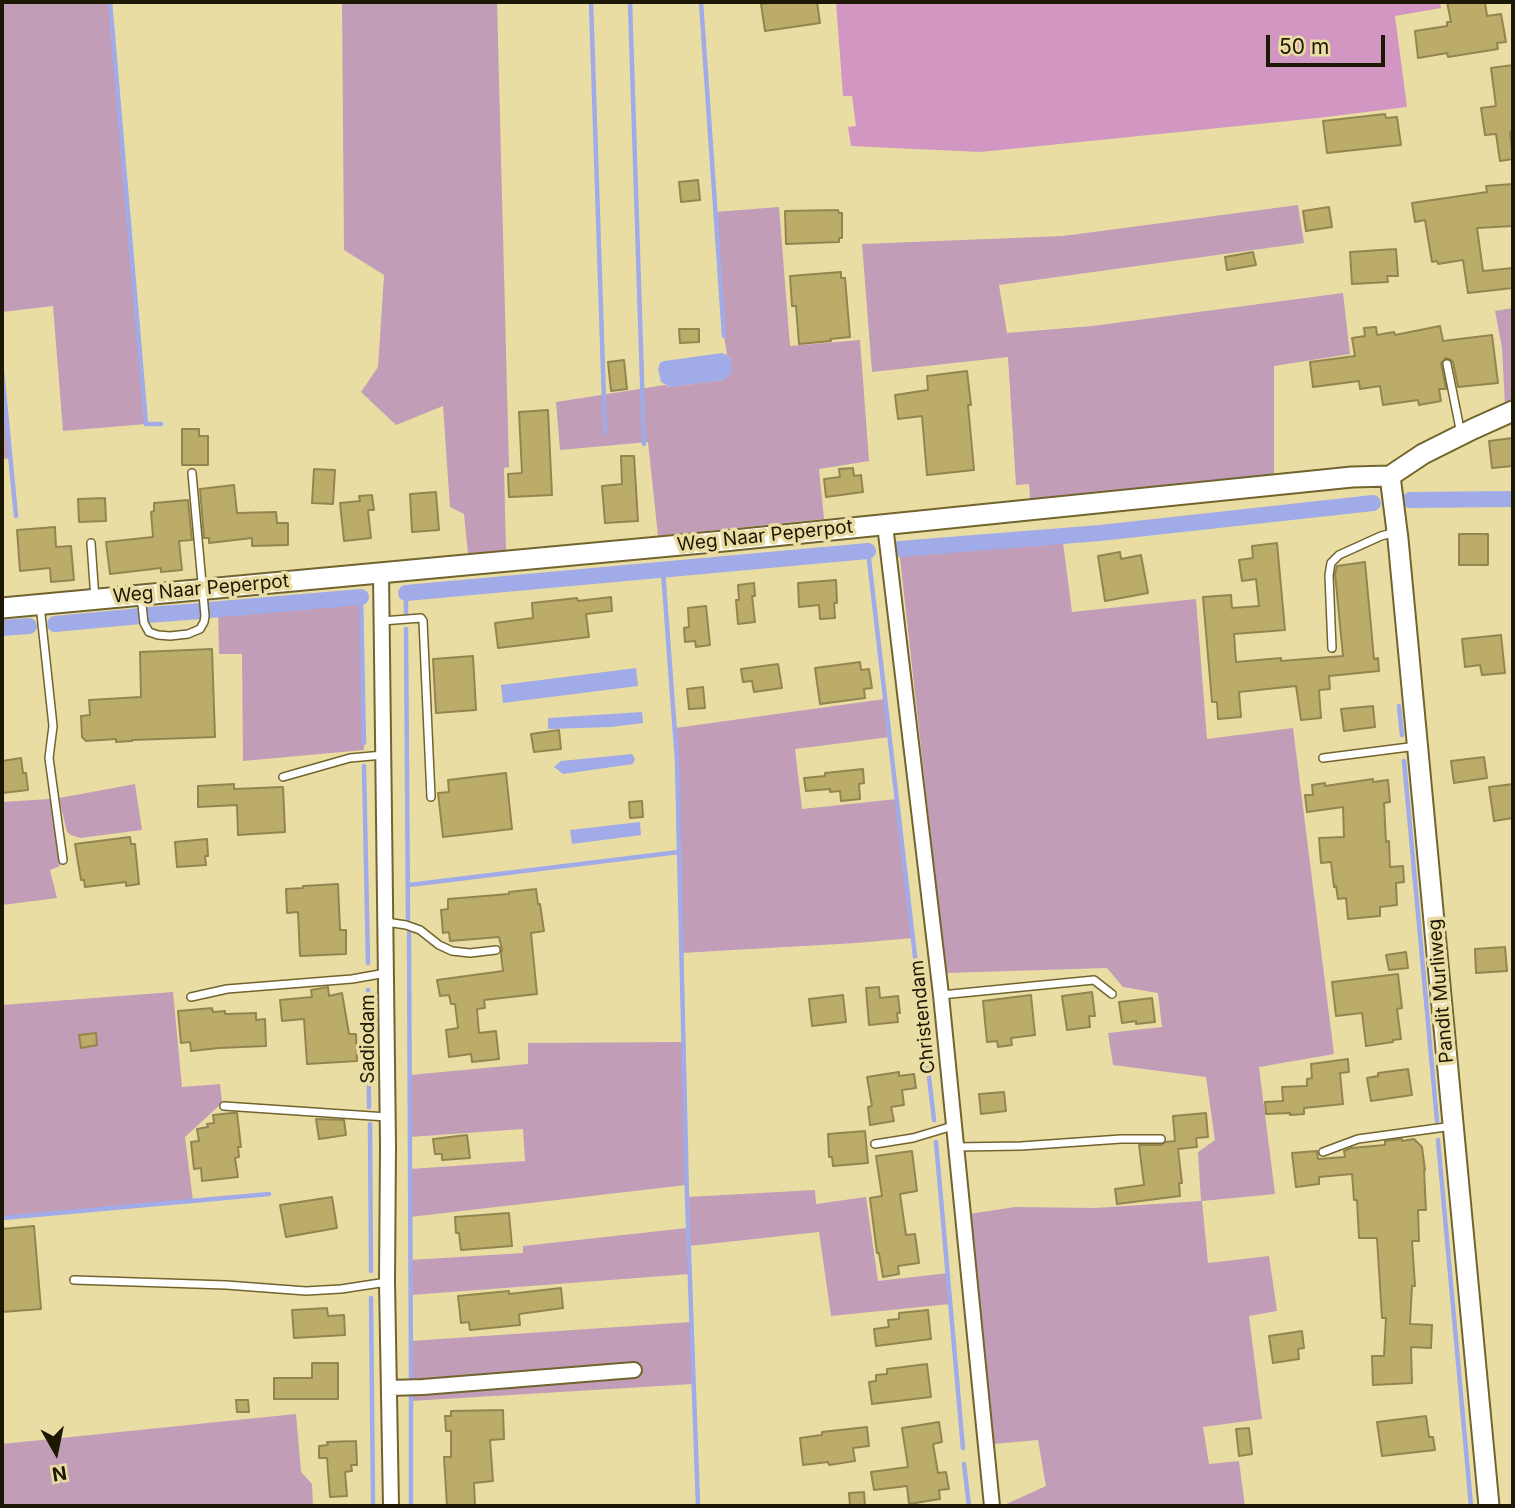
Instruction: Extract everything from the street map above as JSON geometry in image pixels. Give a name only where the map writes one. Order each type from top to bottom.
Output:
[{"type":"street","points":[[1390,476],[1423,454],[1513,411]]},
{"type":"street","name":"Weg Naar Peperpot","points":[[2,608],[885,525],[1352,477],[1390,476]]},
{"type":"street","name":"Pandit Murliweg","points":[[1390,476],[1489,1506]]},
{"type":"street","name":"Christendam","points":[[885,525],[940,995],[992,1506]]},
{"type":"street","name":"Sadiodam","points":[[381,572],[391,1506]]},
{"type":"street","points":[[389,1388],[634,1370]]},
{"type":"lane","points":[[1447,365],[1461,435]]},
{"type":"lane","points":[[141,595],[144,623],[149,632],[170,636],[188,634],[200,629],[204,622],[192,473]]},
{"type":"lane","points":[[1332,648],[1329,575],[1331,562],[1339,555],[1381,536],[1397,532]]},
{"type":"lane","points":[[91,543],[95,599]]},
{"type":"lane","points":[[40,605],[52,726],[49,758],[63,860]]},
{"type":"lane","points":[[382,621],[418,618],[423,621],[431,797]]},
{"type":"lane","points":[[1323,758],[1418,746]]},
{"type":"lane","points":[[283,777],[350,758],[384,755]]},
{"type":"lane","points":[[386,922],[420,930],[439,945],[452,951],[470,953],[496,950]]},
{"type":"lane","points":[[191,997],[227,989],[352,979],[387,972]]},
{"type":"lane","points":[[940,995],[1094,979],[1112,994]]},
{"type":"lane","points":[[224,1106],[388,1117]]},
{"type":"lane","points":[[875,1143],[913,1138],[953,1126]]},
{"type":"lane","points":[[1323,1152],[1358,1139],[1454,1126]]},
{"type":"lane","points":[[955,1147],[1161,1139]]},
{"type":"lane","points":[[74,1280],[226,1285],[306,1291],[387,1282]]},
{"type":"shaded area","points":[[2,2],[110,2],[146,424],[63,431],[53,306],[2,312]]},
{"type":"shaded area","points":[[342,2],[497,2],[509,467],[504,468],[506,550],[468,554],[464,514],[450,507],[443,406],[396,425],[361,392],[378,367],[384,275],[344,250]]},
{"type":"shaded area","points":[[836,2],[1440,2],[1441,8],[1395,16],[1407,107],[980,152],[851,146],[848,127],[856,126],[852,96],[843,96]]},
{"type":"shaded area","points":[[1298,205],[1304,243],[999,285],[1007,333],[1092,326],[1343,293],[1350,354],[1274,366],[1274,476],[1030,499],[1029,484],[1016,485],[1008,357],[872,372],[862,244],[1063,236]]},
{"type":"shaded area","points":[[779,207],[790,346],[860,340],[869,461],[819,469],[824,519],[658,536],[648,442],[560,450],[556,402],[665,385],[670,387],[724,380],[731,360],[727,355],[724,336],[715,212]]},
{"type":"shaded area","points":[[1513,308],[1513,401],[1505,405],[1502,348],[1495,311]]},
{"type":"shaded area","points":[[2,371],[11,458],[2,459]]},
{"type":"shaded area","points":[[1062,535],[1072,612],[1196,599],[1207,739],[1293,728],[1334,1054],[1259,1067],[1275,1194],[1202,1201],[1208,1263],[1269,1256],[1277,1311],[1249,1316],[1262,1419],[1203,1427],[1209,1464],[1239,1461],[1245,1506],[1002,1506],[1046,1486],[1038,1440],[993,1444],[969,1214],[1015,1207],[1095,1208],[1201,1201],[1198,1152],[1215,1140],[1206,1077],[1113,1065],[1108,1033],[1162,1027],[1158,993],[1123,987],[1107,968],[946,973],[899,549]]},
{"type":"shaded area","points":[[361,600],[364,750],[243,761],[242,654],[219,654],[218,609]]},
{"type":"shaded area","points":[[885,699],[890,737],[795,749],[802,809],[897,799],[913,938],[681,953],[675,728]]},
{"type":"shaded area","points":[[135,784],[142,830],[80,838],[67,832],[59,798]]},
{"type":"shaded area","points":[[50,799],[60,866],[50,870],[57,898],[2,905],[2,802]]},
{"type":"shaded area","points":[[173,992],[182,1087],[220,1084],[222,1103],[185,1137],[193,1201],[2,1218],[2,1005]]},
{"type":"shaded area","points":[[683,1042],[686,1185],[410,1217],[410,1169],[525,1161],[523,1129],[410,1137],[410,1075],[528,1064],[528,1043]]},
{"type":"shaded area","points":[[815,1190],[816,1204],[866,1197],[878,1281],[948,1273],[950,1304],[831,1316],[819,1232],[689,1246],[690,1274],[411,1295],[410,1260],[523,1253],[523,1246],[687,1228],[687,1197]]},
{"type":"shaded area","points":[[691,1322],[693,1384],[411,1401],[411,1341]]},
{"type":"shaded area","points":[[296,1414],[301,1472],[312,1484],[313,1506],[2,1506],[2,1444]]},
{"type":"water","points":[[722,353],[731,360],[732,366],[732,371],[725,380],[670,387],[661,382],[658,369],[664,361]]},
{"type":"water","points":[[636,668],[638,686],[503,703],[501,685]]},
{"type":"water","points":[[642,712],[643,723],[548,729],[548,718]]},
{"type":"water","points":[[632,754],[635,759],[633,764],[563,774],[554,767],[561,761]]},
{"type":"water","points":[[640,822],[641,835],[572,844],[570,830]]},
{"type":"building","points":[[817,2],[820,23],[765,31],[761,4]]},
{"type":"building","points":[[1447,2],[1485,2],[1487,16],[1501,14],[1506,42],[1497,43],[1498,49],[1448,57],[1447,53],[1418,58],[1415,31],[1447,26],[1447,22],[1451,22]]},
{"type":"building","points":[[1513,65],[1513,132],[1510,132],[1513,159],[1500,161],[1496,134],[1485,135],[1481,108],[1496,106],[1491,68]]},
{"type":"building","points":[[1385,114],[1386,118],[1397,117],[1401,145],[1327,153],[1323,121]]},
{"type":"building","points":[[698,180],[700,200],[681,202],[679,182]]},
{"type":"building","points":[[1513,184],[1513,226],[1477,228],[1483,271],[1513,268],[1513,288],[1468,293],[1463,260],[1438,264],[1437,261],[1432,262],[1425,220],[1415,222],[1412,203],[1487,192],[1486,186]]},
{"type":"building","points":[[1329,207],[1332,227],[1306,231],[1303,211]]},
{"type":"building","points":[[838,210],[842,213],[842,238],[839,238],[839,242],[786,244],[785,211]]},
{"type":"building","points":[[1396,249],[1398,276],[1387,276],[1388,282],[1352,284],[1350,252]]},
{"type":"building","points":[[1253,252],[1256,265],[1227,270],[1225,257]]},
{"type":"building","points":[[841,272],[841,278],[845,278],[850,337],[799,344],[790,276]]},
{"type":"building","points":[[1440,326],[1443,341],[1492,335],[1498,383],[1458,387],[1453,362],[1446,358],[1441,363],[1446,389],[1439,389],[1441,401],[1419,405],[1418,400],[1383,405],[1380,386],[1360,389],[1359,381],[1313,387],[1310,362],[1355,356],[1352,338],[1365,336],[1364,328],[1376,327],[1377,335],[1394,332],[1395,335]]},
{"type":"building","points":[[679,329],[699,329],[699,342],[680,343]]},
{"type":"building","points":[[624,360],[627,389],[611,391],[608,362]]},
{"type":"building","points":[[967,371],[974,470],[927,475],[922,416],[898,419],[895,395],[928,390],[927,376]]},
{"type":"building","points":[[548,410],[552,495],[509,497],[508,474],[522,473],[519,412]]},
{"type":"building","points":[[182,429],[199,429],[199,436],[208,436],[208,465],[182,465]]},
{"type":"building","points":[[1512,438],[1513,466],[1492,468],[1489,441]]},
{"type":"building","points":[[621,456],[634,456],[638,521],[605,523],[602,486],[622,484]]},
{"type":"building","points":[[853,468],[854,476],[861,475],[863,492],[826,497],[824,479],[840,477],[839,469]]},
{"type":"building","points":[[314,469],[335,470],[333,504],[312,503]]},
{"type":"building","points":[[234,485],[237,513],[276,512],[277,523],[288,523],[288,545],[252,546],[252,538],[209,543],[209,538],[204,538],[200,489]]},
{"type":"building","points":[[436,492],[439,530],[412,532],[410,494]]},
{"type":"building","points":[[372,495],[374,510],[368,510],[371,538],[344,541],[340,503],[360,501],[359,496]]},
{"type":"building","points":[[105,498],[106,521],[79,522],[78,499]]},
{"type":"building","points":[[188,500],[192,540],[179,541],[182,570],[161,572],[161,568],[110,574],[106,542],[153,537],[151,512],[154,511],[154,503]]},
{"type":"building","points":[[55,527],[56,547],[71,546],[74,580],[51,582],[50,568],[20,571],[17,530]]},
{"type":"building","points":[[1459,534],[1488,534],[1488,565],[1459,565]]},
{"type":"building","points":[[1277,543],[1285,630],[1234,634],[1236,662],[1343,656],[1335,574],[1337,566],[1365,562],[1374,659],[1378,658],[1379,671],[1329,676],[1330,689],[1319,690],[1321,718],[1301,720],[1296,686],[1239,692],[1241,717],[1218,719],[1217,702],[1212,702],[1203,597],[1231,595],[1232,608],[1259,606],[1256,579],[1242,581],[1239,560],[1253,558],[1252,546]]},
{"type":"building","points":[[1120,552],[1121,559],[1141,555],[1148,593],[1105,601],[1098,556]]},
{"type":"building","points":[[836,580],[835,618],[820,619],[819,605],[799,607],[798,583]]},
{"type":"building","points":[[754,583],[755,596],[752,596],[755,622],[738,624],[738,585]]},
{"type":"building","points":[[611,597],[612,611],[586,614],[589,637],[498,648],[495,623],[533,618],[532,603]]},
{"type":"building","points":[[706,606],[710,645],[696,647],[695,641],[685,642],[684,628],[689,627],[688,608]]},
{"type":"building","points":[[1501,635],[1505,673],[1482,675],[1480,665],[1465,667],[1462,639]]},
{"type":"building","points":[[212,649],[215,737],[116,742],[116,739],[86,741],[82,737],[81,716],[90,715],[89,700],[141,697],[140,652]]},
{"type":"building","points":[[473,656],[476,710],[436,713],[433,659]]},
{"type":"building","points":[[860,662],[861,670],[869,669],[872,688],[864,689],[865,698],[820,704],[815,668]]},
{"type":"building","points":[[778,664],[782,688],[754,692],[752,681],[743,682],[741,669]]},
{"type":"building","points":[[703,687],[705,708],[689,709],[687,689]]},
{"type":"building","points":[[1373,706],[1375,727],[1344,731],[1341,709]]},
{"type":"building","points":[[559,730],[561,749],[534,752],[531,734]]},
{"type":"building","points":[[1484,757],[1487,778],[1454,783],[1451,761]]},
{"type":"building","points":[[21,758],[28,790],[2,793],[2,761]]},
{"type":"building","points":[[863,769],[864,783],[859,784],[860,799],[841,801],[840,791],[830,792],[830,789],[806,791],[804,778]]},
{"type":"building","points":[[506,773],[512,829],[443,837],[438,793],[449,792],[448,780]]},
{"type":"building","points":[[1373,779],[1373,782],[1388,780],[1390,802],[1384,803],[1386,842],[1389,841],[1390,867],[1403,866],[1404,882],[1396,883],[1397,905],[1380,907],[1380,916],[1348,919],[1346,898],[1338,899],[1336,886],[1334,887],[1331,862],[1321,863],[1319,838],[1344,837],[1343,807],[1307,812],[1305,795],[1313,795],[1312,785],[1325,783],[1325,786]]},
{"type":"building","points":[[234,784],[234,789],[283,787],[285,832],[238,835],[237,805],[198,807],[198,786]]},
{"type":"building","points":[[1513,784],[1513,818],[1494,821],[1489,787]]},
{"type":"building","points":[[642,801],[643,817],[630,818],[629,802]]},
{"type":"building","points":[[130,837],[131,844],[135,844],[139,884],[126,886],[126,882],[85,887],[84,880],[81,880],[75,844]]},
{"type":"building","points":[[207,839],[206,865],[177,867],[175,842]]},
{"type":"building","points":[[338,884],[340,930],[346,930],[346,954],[300,956],[298,912],[287,913],[286,889]]},
{"type":"building","points":[[536,889],[544,931],[531,933],[537,994],[484,1000],[485,1008],[477,1009],[479,1033],[496,1031],[499,1059],[472,1062],[471,1054],[449,1057],[446,1030],[458,1028],[455,1004],[451,1004],[449,995],[440,996],[437,980],[503,971],[502,950],[499,937],[450,941],[449,932],[443,933],[441,910],[448,909],[448,899]]},
{"type":"building","points":[[1505,947],[1507,971],[1476,973],[1475,949]]},
{"type":"building","points":[[1406,952],[1408,968],[1389,970],[1386,955]]},
{"type":"building","points":[[1398,974],[1402,1008],[1397,1009],[1401,1039],[1366,1046],[1362,1013],[1336,1016],[1332,982]]},
{"type":"building","points":[[328,987],[329,996],[342,993],[349,1034],[356,1034],[357,1061],[307,1064],[304,1019],[282,1021],[280,1000],[312,997],[311,990]]},
{"type":"building","points":[[879,987],[880,998],[898,996],[898,1022],[869,1025],[866,988]]},
{"type":"building","points":[[1092,992],[1095,1016],[1089,1016],[1090,1027],[1067,1030],[1062,996]]},
{"type":"building","points":[[843,995],[846,1022],[812,1026],[809,999]]},
{"type":"building","points":[[1031,995],[1035,1035],[1011,1038],[1012,1045],[998,1047],[997,1041],[987,1042],[983,1001]]},
{"type":"building","points":[[1152,998],[1155,1022],[1122,1023],[1119,1002]]},
{"type":"building","points":[[212,1008],[213,1012],[225,1011],[225,1014],[256,1013],[256,1020],[265,1019],[266,1046],[191,1051],[190,1042],[181,1043],[178,1011]]},
{"type":"building","points":[[96,1033],[97,1045],[81,1048],[79,1035]]},
{"type":"building","points":[[1348,1059],[1349,1072],[1340,1073],[1343,1104],[1304,1108],[1304,1114],[1266,1114],[1265,1102],[1283,1101],[1282,1087],[1307,1086],[1307,1079],[1312,1078],[1311,1064]]},
{"type":"building","points":[[1408,1069],[1412,1095],[1371,1101],[1367,1078],[1378,1076],[1378,1073]]},
{"type":"building","points":[[899,1072],[899,1076],[914,1074],[916,1088],[902,1090],[904,1105],[891,1107],[894,1121],[870,1125],[868,1107],[872,1106],[867,1077]]},
{"type":"building","points":[[1004,1092],[1006,1111],[981,1114],[979,1094]]},
{"type":"building","points":[[237,1113],[241,1147],[238,1147],[239,1157],[235,1158],[238,1177],[202,1181],[201,1168],[194,1169],[191,1142],[199,1141],[197,1129],[214,1123],[213,1115]]},
{"type":"building","points":[[1206,1113],[1208,1137],[1196,1138],[1197,1147],[1178,1149],[1182,1183],[1179,1183],[1180,1196],[1117,1204],[1115,1189],[1144,1185],[1139,1145],[1161,1145],[1175,1141],[1173,1116]]},
{"type":"building","points":[[316,1119],[344,1120],[346,1135],[319,1139]]},
{"type":"building","points":[[865,1131],[868,1163],[833,1166],[832,1157],[829,1157],[828,1134]]},
{"type":"building","points":[[467,1135],[470,1158],[442,1160],[442,1154],[435,1154],[433,1139]]},
{"type":"building","points":[[1414,1139],[1422,1147],[1426,1210],[1418,1210],[1419,1241],[1412,1241],[1415,1286],[1412,1286],[1410,1324],[1432,1325],[1431,1348],[1411,1347],[1412,1383],[1373,1385],[1372,1356],[1384,1356],[1386,1318],[1382,1318],[1377,1238],[1359,1238],[1357,1200],[1354,1200],[1352,1174],[1319,1177],[1319,1184],[1296,1187],[1292,1153],[1317,1151],[1318,1159],[1345,1157],[1344,1151],[1351,1148],[1385,1145],[1385,1141]]},
{"type":"building","points":[[912,1151],[917,1191],[900,1194],[906,1235],[915,1234],[919,1263],[898,1266],[899,1274],[883,1277],[870,1198],[882,1196],[876,1156]]},
{"type":"building","points":[[332,1197],[337,1228],[286,1237],[280,1205]]},
{"type":"building","points":[[509,1213],[512,1246],[461,1250],[455,1217]]},
{"type":"building","points":[[34,1226],[41,1309],[2,1312],[2,1229]]},
{"type":"building","points":[[561,1288],[563,1308],[519,1314],[520,1325],[470,1330],[469,1322],[461,1323],[458,1296]]},
{"type":"building","points":[[327,1308],[328,1316],[344,1315],[345,1335],[294,1338],[292,1310]]},
{"type":"building","points":[[928,1310],[931,1339],[876,1346],[874,1329],[889,1327],[888,1320],[899,1319],[899,1313]]},
{"type":"building","points":[[1302,1331],[1304,1348],[1298,1349],[1299,1359],[1273,1363],[1269,1336]]},
{"type":"building","points":[[312,1363],[338,1363],[338,1399],[274,1399],[274,1378],[312,1378]]},
{"type":"building","points":[[927,1364],[931,1397],[872,1404],[869,1382],[876,1381],[876,1375],[887,1374],[887,1369]]},
{"type":"building","points":[[236,1400],[248,1400],[249,1412],[237,1412]]},
{"type":"building","points":[[503,1410],[504,1439],[490,1440],[493,1481],[474,1483],[475,1506],[447,1506],[444,1457],[451,1457],[451,1431],[446,1431],[445,1416],[451,1416],[451,1411]]},
{"type":"building","points":[[1426,1416],[1429,1437],[1433,1437],[1435,1450],[1382,1456],[1377,1422]]},
{"type":"building","points":[[939,1422],[942,1442],[933,1444],[938,1473],[946,1472],[949,1489],[939,1490],[940,1499],[909,1504],[907,1486],[874,1490],[871,1472],[908,1467],[902,1428]]},
{"type":"building","points":[[867,1427],[869,1446],[853,1448],[855,1461],[803,1465],[800,1438],[822,1435],[822,1432]]},
{"type":"building","points":[[1249,1428],[1252,1454],[1239,1456],[1236,1429]]},
{"type":"building","points":[[356,1441],[357,1465],[351,1465],[352,1471],[345,1472],[347,1496],[330,1497],[327,1458],[319,1458],[319,1446],[328,1445],[327,1442]]},
{"type":"building","points":[[864,1492],[865,1506],[850,1506],[849,1493]]},
{"type":"waterway","points":[[110,2],[146,424],[161,424]]},
{"type":"waterway","points":[[591,2],[605,432]]},
{"type":"waterway","points":[[630,2],[644,444]]},
{"type":"waterway","points":[[701,2],[724,336]]},
{"type":"waterway","points":[[2,371],[16,516]]},
{"type":"waterway","points":[[1410,500],[1513,499]]},
{"type":"waterway","points":[[899,549],[1100,533],[1373,503]]},
{"type":"waterway","points":[[868,551],[934,1120]]},
{"type":"waterway","points":[[406,593],[868,551]]},
{"type":"waterway","points":[[663,571],[677,761],[687,1197],[698,1506]]},
{"type":"waterway","points":[[406,593],[406,613]]},
{"type":"waterway","points":[[361,597],[364,743]]},
{"type":"waterway","points":[[209,610],[361,597]]},
{"type":"waterway","points":[[148,615],[201,611]]},
{"type":"waterway","points":[[55,624],[140,616]]},
{"type":"waterway","points":[[2,628],[29,626]]},
{"type":"waterway","points":[[406,629],[408,919]]},
{"type":"waterway","points":[[1399,706],[1402,735]]},
{"type":"waterway","points":[[1404,761],[1437,1121]]},
{"type":"waterway","points":[[364,766],[368,963]]},
{"type":"waterway","points":[[409,885],[679,852]]},
{"type":"waterway","points":[[409,933],[411,1384]]},
{"type":"waterway","points":[[368,990],[369,1107]]},
{"type":"waterway","points":[[370,1124],[371,1271]]},
{"type":"waterway","points":[[1438,1140],[1471,1506]]},
{"type":"waterway","points":[[936,1142],[963,1448]]},
{"type":"waterway","points":[[2,1218],[269,1194]]},
{"type":"waterway","points":[[371,1298],[373,1506]]},
{"type":"waterway","points":[[411,1393],[411,1506]]},
{"type":"waterway","points":[[964,1464],[969,1506]]}]
